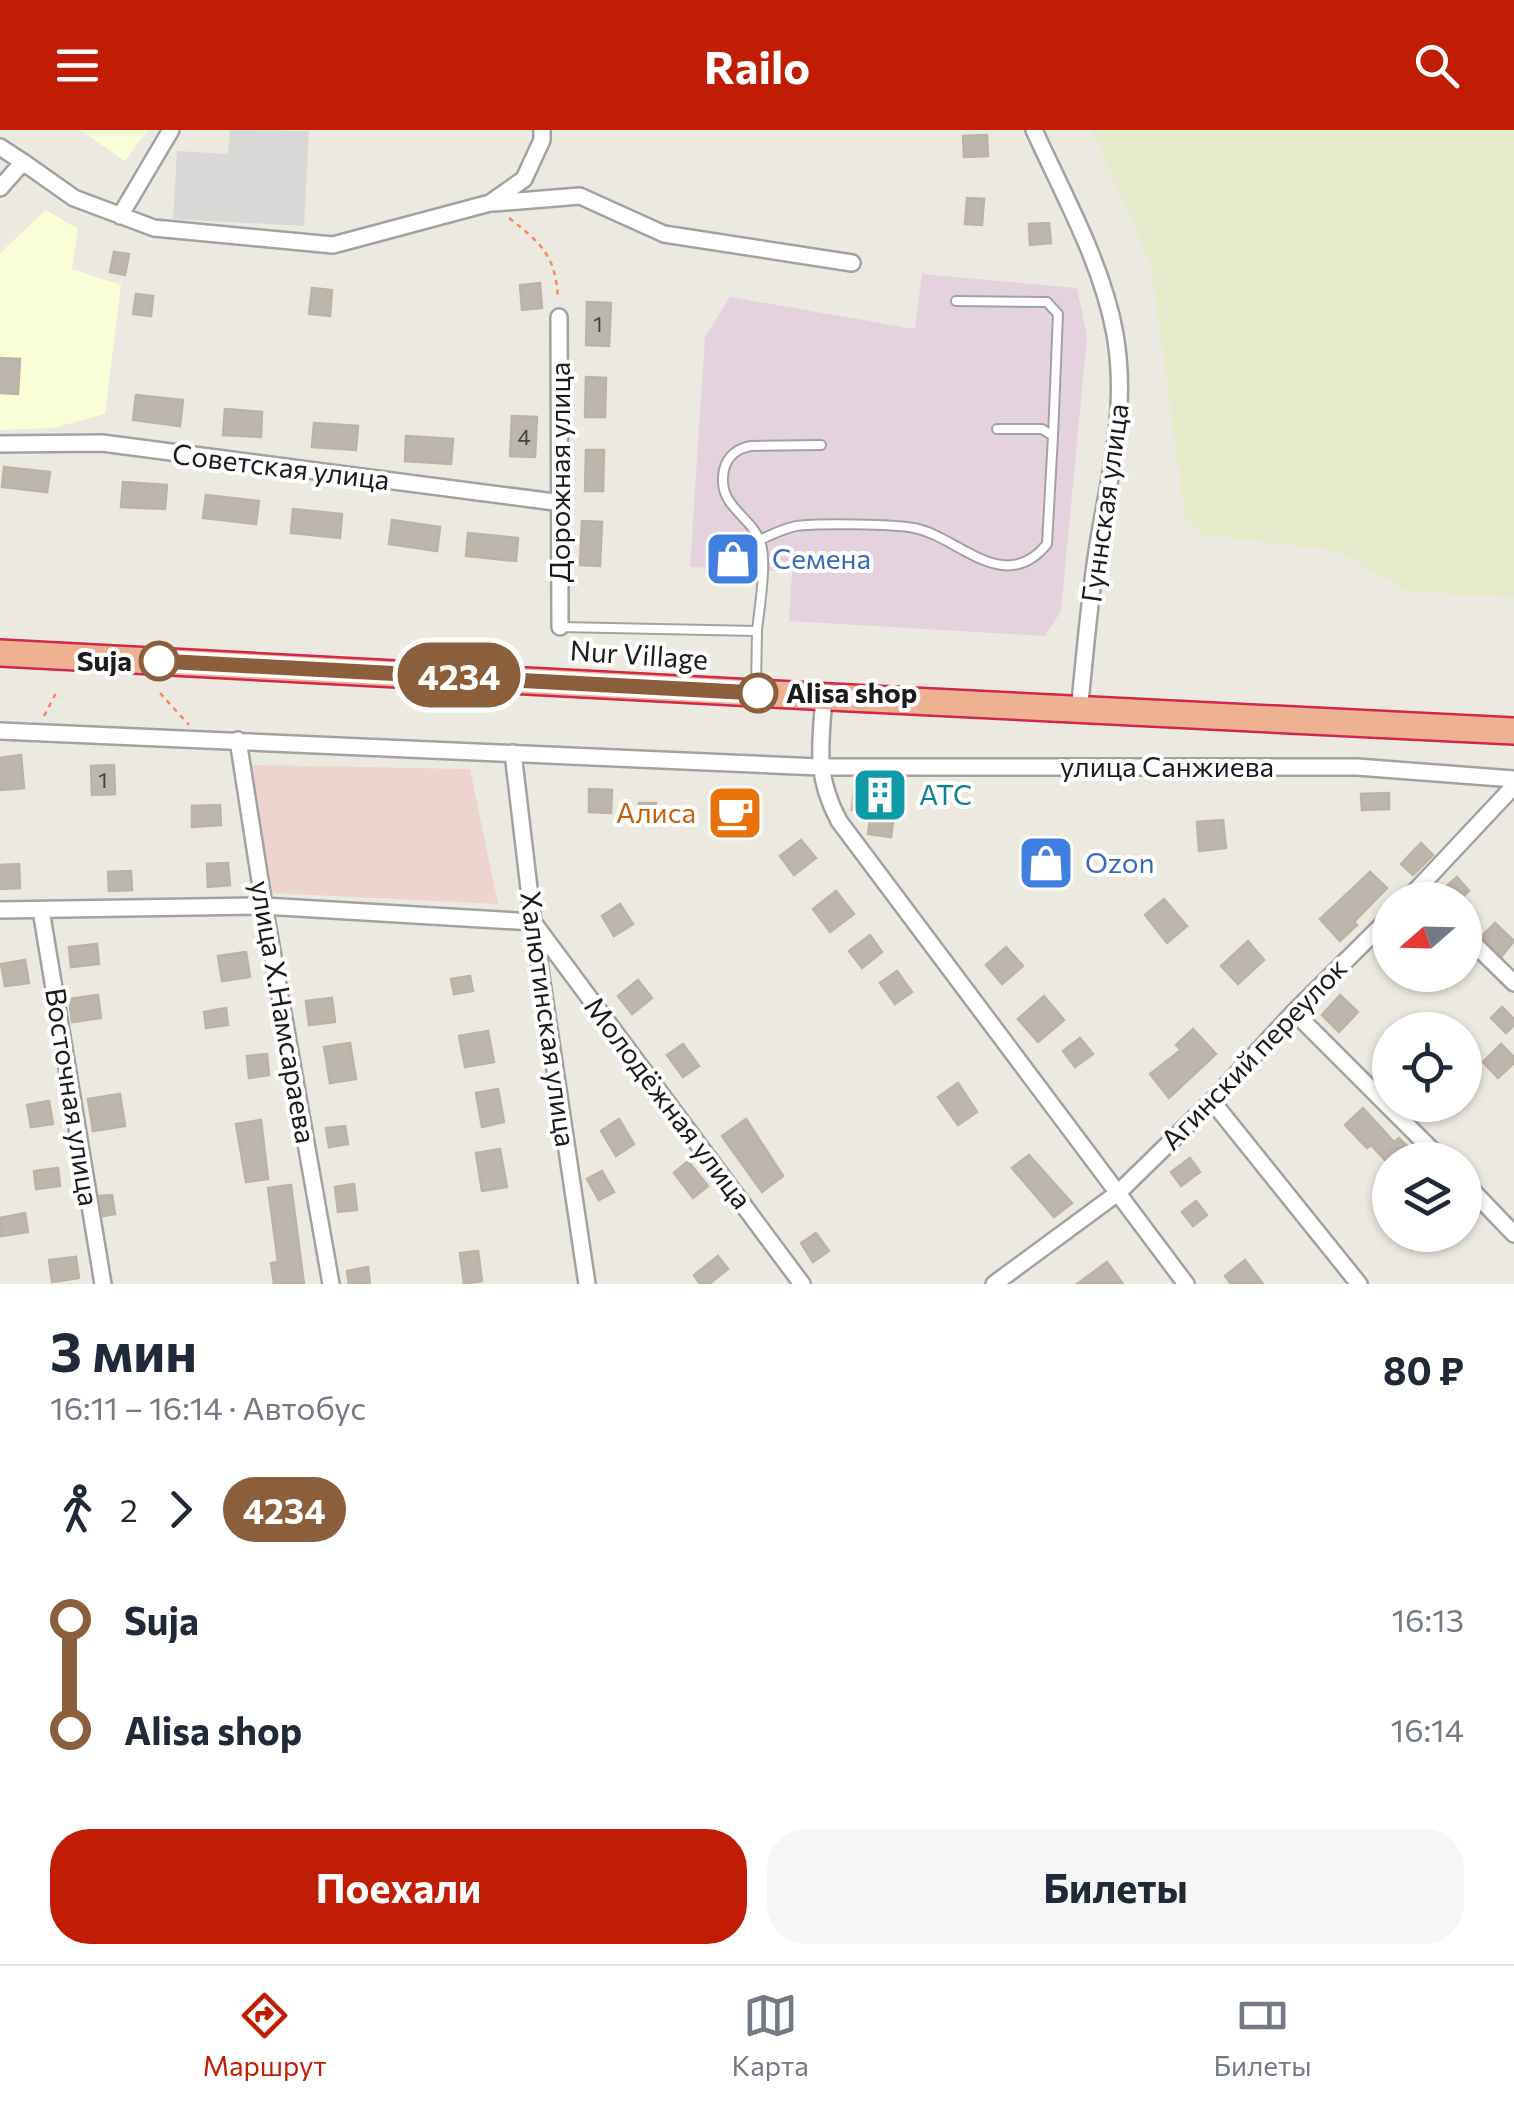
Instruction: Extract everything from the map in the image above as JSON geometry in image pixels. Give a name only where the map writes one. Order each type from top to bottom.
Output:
[{"type":"highway","name":"Nur Village","points":[[0,652],[1514,731]]},
{"type":"street","points":[[120,216],[172,130]]},
{"type":"street","name":"Гуннская улица","points":[[1034,130],[1094,262],[1110,312],[1118,359],[1119,438],[1098,544],[1079,711]]},
{"type":"street","points":[[490,203],[524,179],[542,135]]},
{"type":"street","points":[[0,147],[74,198],[154,228],[333,245],[490,203],[580,196],[664,234],[852,262]]},
{"type":"street","points":[[0,188],[23,162]]},
{"type":"street","name":"Дорожная улица","points":[[559,317],[560,627]]},
{"type":"street","name":"Советская улица","points":[[0,444],[102,444],[562,503]]},
{"type":"street","points":[[824,698],[819,767],[826,796],[839,821],[1186,1284]]},
{"type":"street","name":"улица Санжиева","points":[[0,731],[819,767],[1357,767],[1514,782]]},
{"type":"street","name":"улица Х.Намсараева","points":[[238,740],[331,1284]]},
{"type":"street","name":"Халютинская улица","points":[[513,753],[587,1284]]},
{"type":"street","points":[[1430,882],[1514,782]]},
{"type":"street","points":[[0,910],[264,906],[534,922]]},
{"type":"street","name":"Восточная улица","points":[[41,910],[103,1284]]},
{"type":"street","name":"Молодёжная улица","points":[[534,922],[802,1284]]},
{"type":"street","name":"Агинский переулок","points":[[994,1284],[1119,1192],[1372,935]]},
{"type":"street","points":[[1482,952],[1514,983]]},
{"type":"street","points":[[1294,1012],[1424,1142]]},
{"type":"street","points":[[1212,1101],[1359,1284]]},
{"type":"street","points":[[1482,1201],[1514,1234]]},
{"type":"lane","points":[[760,540],[801,525],[916,528],[978,559],[1000,564],[1024,563],[1048,544],[1058,314],[1047,302],[956,301]]},
{"type":"lane","points":[[997,429],[1042,429],[1053,436]]},
{"type":"lane","points":[[755,693],[762,551],[760,540],[728,502],[722,477],[725,464],[740,448],[821,445]]},
{"type":"lane","points":[[560,627],[757,632]]},
{"type":"path","points":[[490,203],[544,246],[557,277],[559,317]]},
{"type":"path","points":[[36,732],[57,691]]},
{"type":"path","points":[[160,693],[200,738]]},
{"type":"shaded area","points":[[80,130],[148,130],[125,161]]},
{"type":"shaded area","points":[[230,130],[309,131],[304,226],[173,219],[177,151],[228,154]]},
{"type":"shaded area","points":[[1092,130],[1514,130],[1514,598],[1407,591],[1337,551],[1201,534],[1185,516],[1151,265]]},
{"type":"shaded area","points":[[46,210],[78,229],[72,269],[121,285],[105,414],[53,428],[0,430],[0,253]]},
{"type":"shaded area","points":[[922,274],[1077,288],[1087,337],[1061,611],[1045,636],[789,621],[792,572],[690,567],[705,337],[730,297],[915,329]]},
{"type":"shaded area","points":[[249,765],[470,769],[498,904],[271,893]]},
{"type":"building","points":[[987,135],[988,156],[964,157],[963,136]]},
{"type":"building","points":[[967,198],[984,199],[982,225],[965,224]]},
{"type":"building","points":[[1049,223],[1051,243],[1030,245],[1029,224]]},
{"type":"building","points":[[114,252],[129,254],[125,275],[110,272]]},
{"type":"building","points":[[540,283],[542,308],[522,310],[520,285]]},
{"type":"building","points":[[312,288],[332,290],[330,316],[309,314]]},
{"type":"building","points":[[136,294],[153,296],[151,316],[133,314]]},
{"type":"building","points":[[587,302],[611,303],[609,346],[586,345]]},
{"type":"building","points":[[0,358],[20,359],[18,394],[0,393]]},
{"type":"building","points":[[586,377],[606,378],[605,417],[585,417]]},
{"type":"building","points":[[136,395],[183,400],[180,426],[133,420]]},
{"type":"building","points":[[225,409],[262,412],[261,437],[223,435]]},
{"type":"building","points":[[512,416],[537,417],[535,457],[510,456]]},
{"type":"building","points":[[314,423],[358,426],[356,450],[312,447]]},
{"type":"building","points":[[406,436],[453,439],[451,464],[405,461]]},
{"type":"building","points":[[586,450],[604,450],[603,491],[585,491]]},
{"type":"building","points":[[4,467],[50,472],[47,492],[2,487]]},
{"type":"building","points":[[123,482],[167,485],[165,509],[121,507]]},
{"type":"building","points":[[206,495],[259,501],[256,524],[203,518]]},
{"type":"building","points":[[293,509],[342,514],[340,538],[291,533]]},
{"type":"building","points":[[392,520],[440,527],[437,551],[389,544]]},
{"type":"building","points":[[582,521],[602,522],[600,566],[580,565]]},
{"type":"building","points":[[468,533],[518,538],[516,561],[466,556]]},
{"type":"building","points":[[21,755],[24,788],[0,790],[0,758]]},
{"type":"building","points":[[114,765],[115,794],[92,795],[91,766]]},
{"type":"building","points":[[854,785],[889,788],[887,813],[894,814],[891,837],[868,834],[871,812],[852,810]]},
{"type":"building","points":[[589,789],[612,790],[611,813],[589,812]]},
{"type":"building","points":[[1389,793],[1389,809],[1362,810],[1361,794]]},
{"type":"building","points":[[639,803],[656,803],[655,825],[638,824]]},
{"type":"building","points":[[220,805],[221,825],[192,827],[192,806]]},
{"type":"building","points":[[1223,820],[1226,848],[1199,851],[1197,822]]},
{"type":"building","points":[[801,840],[816,858],[794,875],[780,856]]},
{"type":"building","points":[[1421,843],[1433,855],[1413,875],[1401,864]]},
{"type":"building","points":[[1039,845],[1061,845],[1061,868],[1039,867]]},
{"type":"building","points":[[228,863],[230,885],[208,887],[207,864]]},
{"type":"building","points":[[19,864],[20,888],[0,889],[0,865]]},
{"type":"building","points":[[131,871],[132,890],[109,891],[108,872]]},
{"type":"building","points":[[1370,872],[1381,882],[1372,882],[1372,903],[1340,941],[1320,919]]},
{"type":"building","points":[[836,891],[854,914],[830,932],[813,909]]},
{"type":"building","points":[[1164,899],[1187,926],[1167,943],[1145,915]]},
{"type":"building","points":[[620,904],[633,924],[614,936],[602,916]]},
{"type":"building","points":[[1495,923],[1514,941],[1502,956],[1482,936]]},
{"type":"building","points":[[870,935],[882,952],[862,968],[849,951]]},
{"type":"building","points":[[1248,941],[1264,960],[1238,984],[1221,966]]},
{"type":"building","points":[[97,944],[99,964],[71,967],[69,947]]},
{"type":"building","points":[[1006,947],[1023,966],[1002,984],[986,965]]},
{"type":"building","points":[[246,952],[250,977],[222,981],[218,956]]},
{"type":"building","points":[[25,960],[29,983],[5,986],[1,964]]},
{"type":"building","points":[[897,971],[912,992],[895,1004],[880,983]]},
{"type":"building","points":[[470,976],[473,991],[454,994],[451,979]]},
{"type":"building","points":[[638,980],[652,998],[632,1014],[618,996]]},
{"type":"building","points":[[98,995],[101,1018],[72,1022],[69,999]]},
{"type":"building","points":[[1340,995],[1358,1012],[1339,1032],[1322,1015]]},
{"type":"building","points":[[1044,996],[1064,1020],[1038,1042],[1018,1019]]},
{"type":"building","points":[[332,998],[335,1022],[309,1025],[306,1001]]},
{"type":"building","points":[[1502,1007],[1514,1019],[1506,1033],[1491,1018]]},
{"type":"building","points":[[226,1008],[228,1025],[206,1028],[204,1012]]},
{"type":"building","points":[[1193,1029],[1216,1054],[1169,1098],[1150,1074],[1181,1050],[1176,1045]]},
{"type":"building","points":[[488,1031],[494,1062],[465,1067],[459,1036]]},
{"type":"building","points":[[1080,1038],[1093,1054],[1075,1067],[1063,1051]]},
{"type":"building","points":[[350,1043],[356,1079],[330,1083],[324,1047]]},
{"type":"building","points":[[683,1044],[699,1066],[683,1077],[667,1055]]},
{"type":"building","points":[[1501,1044],[1514,1057],[1514,1063],[1498,1078],[1483,1062]]},
{"type":"building","points":[[267,1054],[269,1075],[249,1078],[247,1056]]},
{"type":"building","points":[[958,1083],[977,1112],[958,1125],[938,1097]]},
{"type":"building","points":[[498,1089],[504,1122],[482,1127],[476,1093]]},
{"type":"building","points":[[120,1094],[125,1126],[93,1131],[88,1099]]},
{"type":"building","points":[[49,1101],[53,1124],[31,1127],[27,1105]]},
{"type":"building","points":[[1363,1108],[1394,1142],[1372,1142],[1367,1148],[1345,1125]]},
{"type":"building","points":[[619,1119],[634,1144],[616,1156],[601,1131]]},
{"type":"building","points":[[746,1119],[783,1176],[762,1192],[722,1136]]},
{"type":"building","points":[[261,1120],[268,1179],[246,1182],[236,1124]]},
{"type":"building","points":[[345,1126],[348,1144],[329,1147],[326,1128]]},
{"type":"building","points":[[500,1149],[507,1187],[482,1191],[476,1153]]},
{"type":"building","points":[[1029,1155],[1072,1203],[1054,1217],[1012,1168]]},
{"type":"building","points":[[1190,1158],[1200,1172],[1181,1186],[1171,1172]]},
{"type":"building","points":[[688,1161],[708,1186],[693,1198],[674,1173]]},
{"type":"building","points":[[58,1168],[60,1186],[36,1189],[34,1171]]},
{"type":"building","points":[[602,1171],[614,1192],[599,1200],[587,1179]]},
{"type":"building","points":[[354,1184],[357,1210],[338,1212],[335,1187]]},
{"type":"building","points":[[291,1185],[304,1284],[274,1284],[271,1263],[278,1262],[268,1188]]},
{"type":"building","points":[[112,1195],[115,1214],[103,1216],[100,1196]]},
{"type":"building","points":[[1196,1201],[1207,1215],[1193,1226],[1182,1212]]},
{"type":"building","points":[[25,1213],[28,1232],[1,1236],[0,1218]]},
{"type":"building","points":[[816,1233],[829,1251],[813,1262],[801,1243]]},
{"type":"building","points":[[478,1251],[482,1281],[464,1284],[460,1253]]},
{"type":"building","points":[[718,1256],[728,1269],[709,1284],[700,1284],[694,1275]]},
{"type":"building","points":[[76,1257],[79,1278],[52,1282],[49,1260]]},
{"type":"building","points":[[1245,1260],[1263,1284],[1231,1284],[1225,1276]]},
{"type":"building","points":[[1107,1262],[1123,1284],[1077,1284]]},
{"type":"building","points":[[368,1267],[370,1284],[349,1284],[347,1271]]},
{"type":"bus line","name":"4234","points":[[159,661],[758,693]]},
{"type":"place","name":"Семена","points":[[733,559]]},
{"type":"place","name":"Suja","points":[[159,661]]},
{"type":"place","name":"Alisa shop","points":[[758,693]]},
{"type":"place","name":"АТС","points":[[880,795]]},
{"type":"place","name":"Алиса","points":[[735,813]]},
{"type":"place","name":"Ozon","points":[[1046,863]]}]
